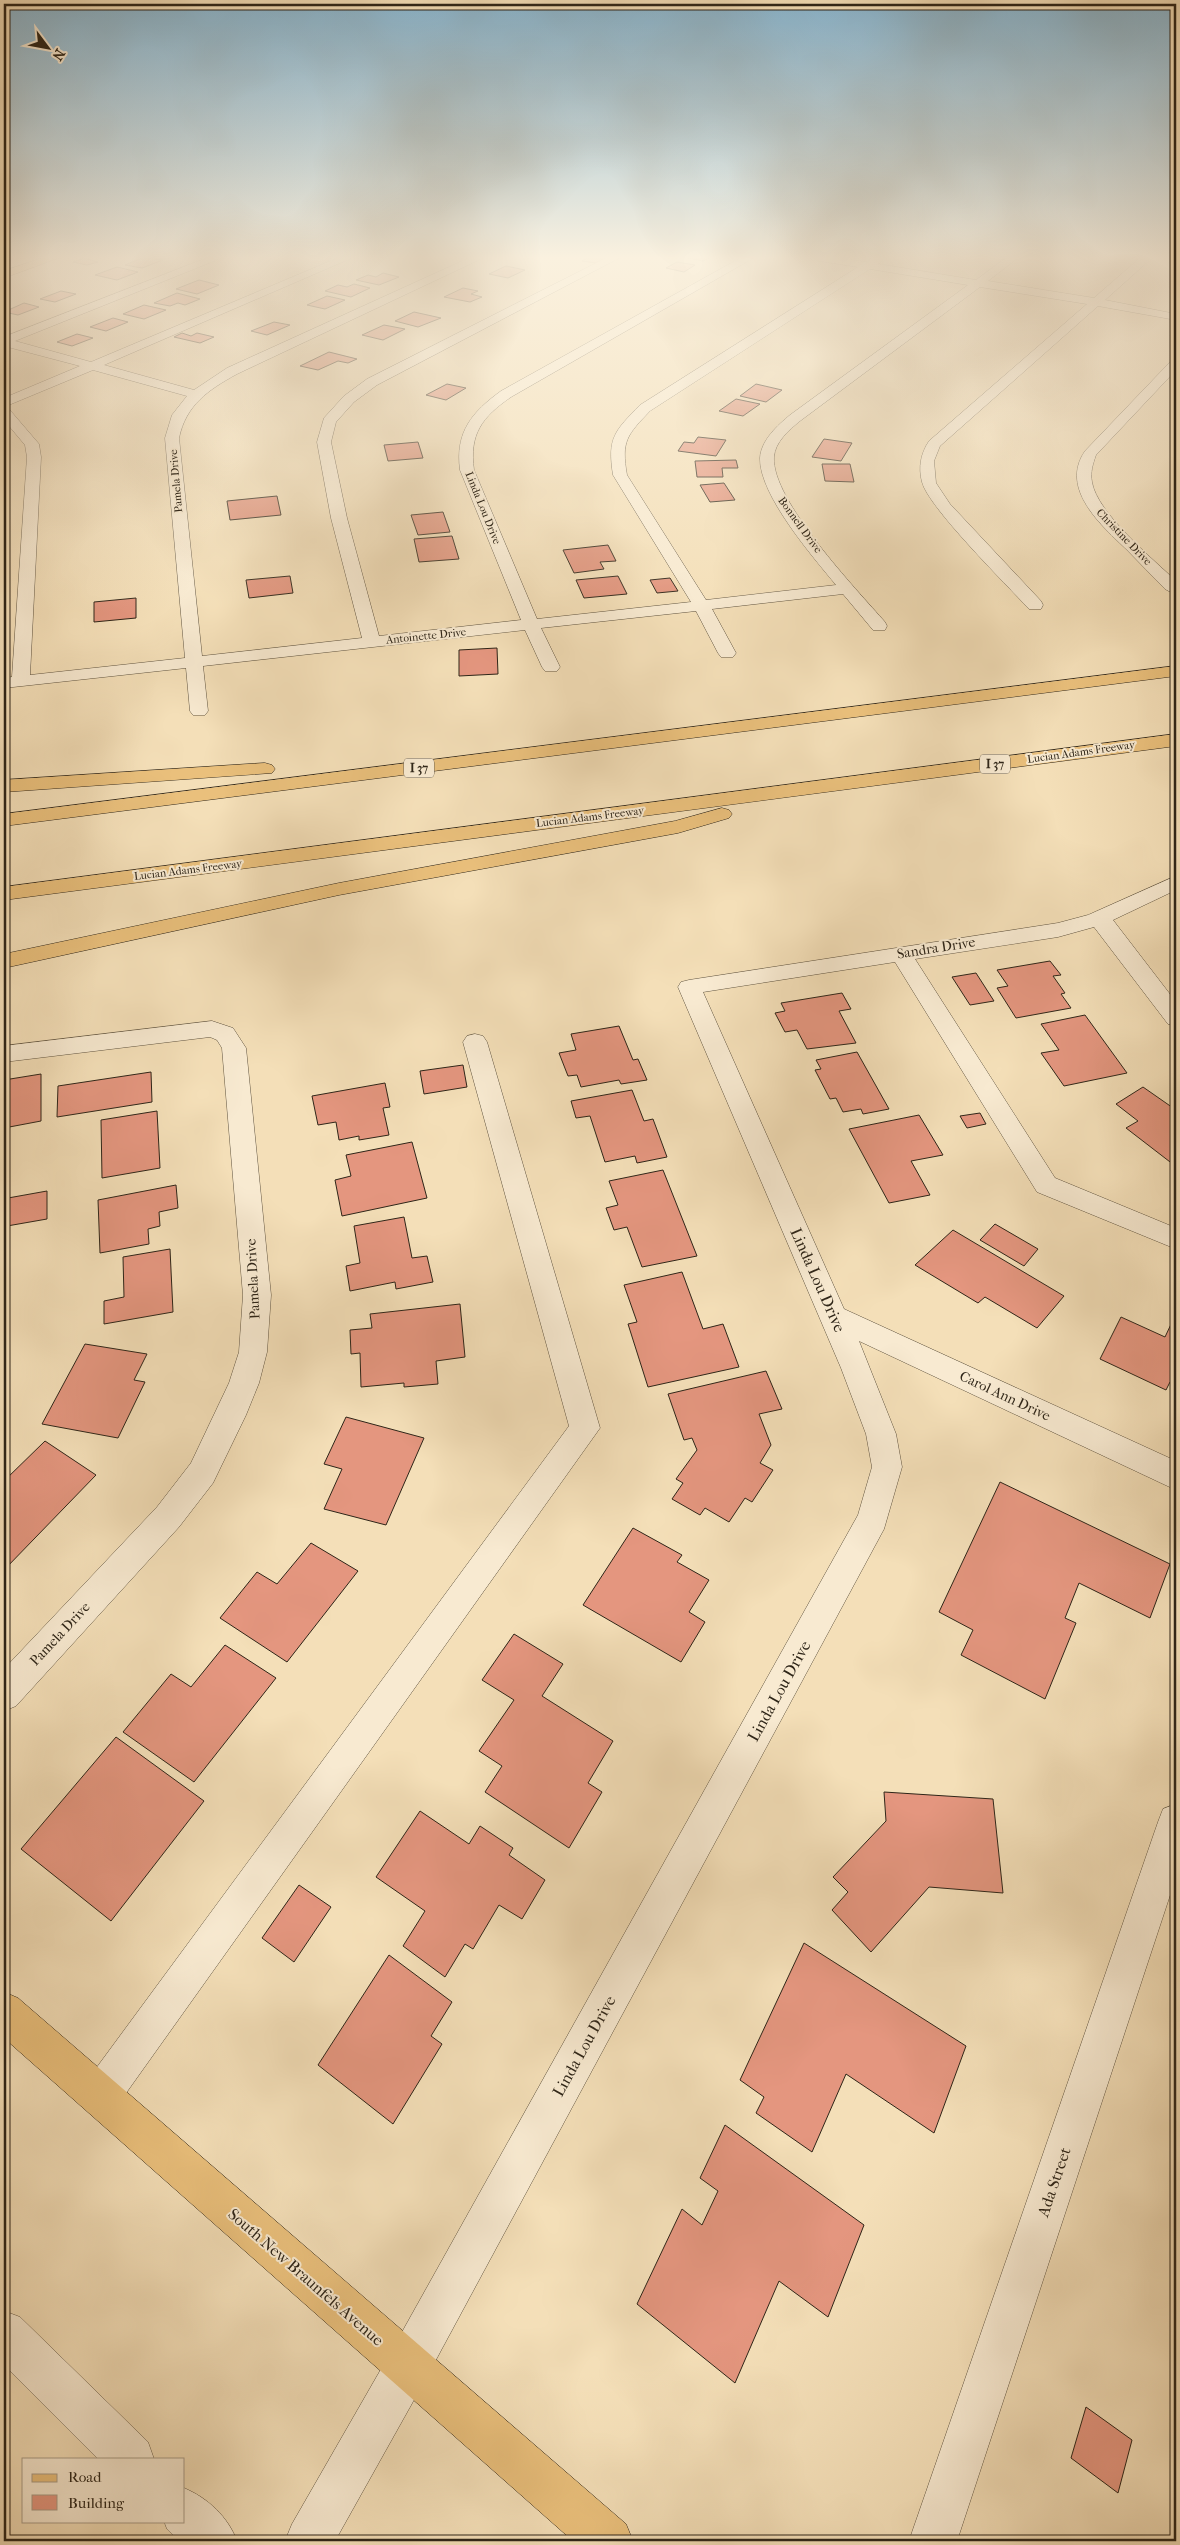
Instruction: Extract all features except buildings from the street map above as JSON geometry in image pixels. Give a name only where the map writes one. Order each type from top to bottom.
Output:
[{"type":"main road","name":"I 37","points":[[4,820],[1176,671]]},
{"type":"main road","points":[[4,786],[236,772],[628,726],[833,716]]},
{"type":"main road","name":"Lucian Adams Freeway","points":[[4,894],[1176,740]]},
{"type":"main road","points":[[4,961],[339,889],[678,826],[815,788]]},
{"type":"main road","name":"South New Braunfels Avenue","points":[[4,2012],[609,2541]]},
{"type":"street","points":[[4,403],[67,376]]},
{"type":"street","points":[[127,376],[195,394]]},
{"type":"street","name":"Pamela Drive","points":[[199,711],[192,662],[172,438],[178,416],[195,394],[224,376]]},
{"type":"street","points":[[372,642],[339,518],[324,442],[329,421],[349,400],[372,382],[384,376]]},
{"type":"street","name":"Linda Lou Drive","points":[[538,376],[506,394],[482,411],[474,421],[466,441],[464,456],[467,470],[531,624],[551,667]]},
{"type":"street","points":[[696,376],[645,408],[624,430],[616,452],[620,475],[702,606],[727,653]]},
{"type":"street","name":"Bonnell Drive","points":[[852,376],[788,423],[771,444],[766,469],[770,481],[787,511],[848,590],[879,626]]},
{"type":"street","points":[[1011,376],[934,444],[927,461],[929,483],[944,507],[1035,606]]},
{"type":"street","name":"Christine Drive","points":[[1164,376],[1090,454],[1083,468],[1089,496],[1099,513],[1176,590]]},
{"type":"street","points":[[4,412],[32,444],[34,458],[12,682]]},
{"type":"street","name":"Antoinette Drive","points":[[12,682],[848,590]]},
{"type":"street","name":"Sandra Drive","points":[[689,987],[1058,930],[1096,920],[1176,882]]},
{"type":"street","points":[[1096,920],[1104,924],[1176,1018]]},
{"type":"street","points":[[900,953],[1046,1185],[1176,1239]]},
{"type":"street","name":"Linda Lou Drive","points":[[309,2541],[408,2366],[873,1519],[887,1467],[881,1434],[834,1317],[689,987]]},
{"type":"street","name":"Pamela Drive","points":[[4,1054],[212,1029],[225,1034],[234,1048],[257,1296],[252,1352],[244,1383],[231,1415],[202,1473],[168,1517],[4,1694]]},
{"type":"street","points":[[100,2096],[585,1428],[475,1042]]},
{"type":"street","name":"Carol Ann Drive","points":[[834,1317],[1176,1476]]},
{"type":"street","name":"Ada Street","points":[[933,2541],[1176,1822]]},
{"type":"street","points":[[4,2332],[129,2458]]},
{"type":"street","points":[[185,2513],[213,2541]]}]
